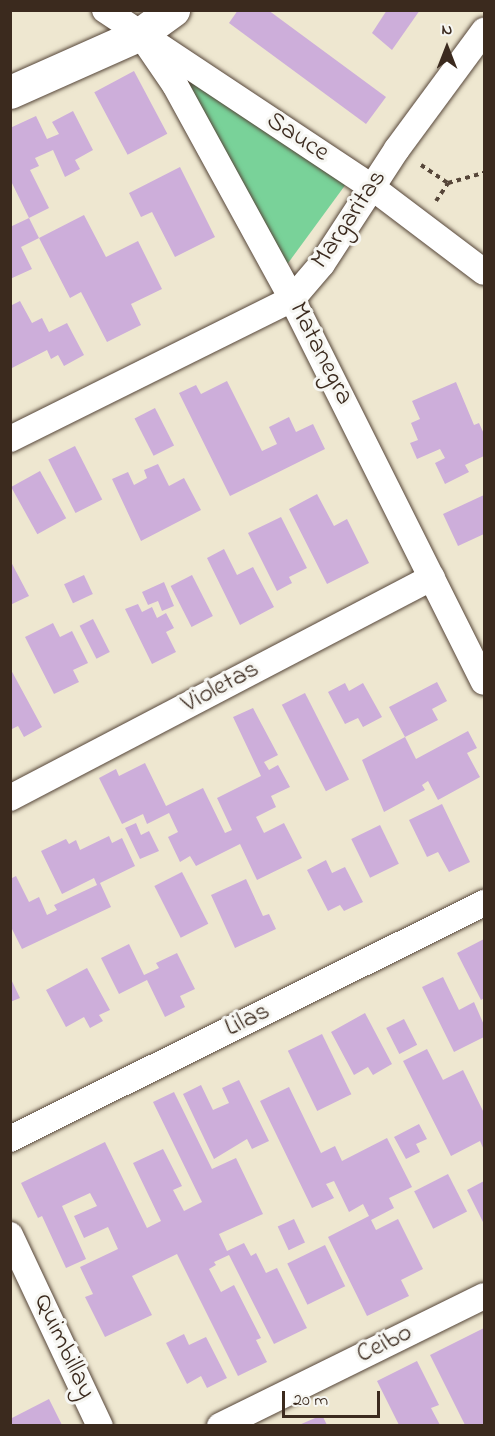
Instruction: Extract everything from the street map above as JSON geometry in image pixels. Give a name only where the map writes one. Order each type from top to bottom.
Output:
[{"type":"street","name":"Sauce","points":[[105,10],[373,188],[484,272]]},
{"type":"street","points":[[10,92],[140,34],[173,10]]},
{"type":"street","name":"Margaritas","points":[[10,439],[292,299],[322,264],[397,149],[484,31]]},
{"type":"street","name":"Matanegra","points":[[140,34],[175,85],[292,299],[484,682]]},
{"type":"street","name":"Violetas","points":[[10,798],[432,578]]},
{"type":"street","name":"Lilas","points":[[10,1139],[484,903]]},
{"type":"street","name":"Quimbillay","points":[[10,1235],[100,1425]]},
{"type":"street","name":"Ceibo","points":[[220,1425],[484,1296]]},
{"type":"path","points":[[448,183],[484,173]]},
{"type":"green space","points":[[165,65],[346,184],[283,270]]},
{"type":"building","points":[[238,10],[268,10],[386,97],[366,124],[229,23]]},
{"type":"building","points":[[387,10],[420,10],[392,50],[372,33]]},
{"type":"building","points":[[134,71],[167,134],[128,155],[94,92]]},
{"type":"building","points":[[73,111],[93,150],[75,160],[80,169],[65,177],[53,150],[35,158],[39,166],[30,170],[49,208],[29,218],[10,179],[10,128],[36,116],[47,139],[59,134],[52,122]]},
{"type":"building","points":[[180,167],[215,237],[175,257],[152,212],[141,217],[129,193]]},
{"type":"building","points":[[84,215],[106,257],[138,241],[162,289],[131,304],[141,325],[107,342],[81,292],[70,298],[39,238]]},
{"type":"building","points":[[29,218],[39,238],[21,247],[32,269],[10,279],[10,227]]},
{"type":"building","points":[[20,301],[32,323],[42,318],[49,332],[67,323],[84,355],[64,366],[58,355],[51,359],[47,350],[10,369],[10,306]]},
{"type":"building","points":[[227,381],[262,451],[277,444],[269,427],[289,417],[296,432],[313,424],[325,449],[230,496],[179,393],[196,385],[201,394]]},
{"type":"building","points":[[456,382],[474,425],[479,423],[484,434],[484,456],[465,465],[469,472],[445,484],[435,463],[445,458],[440,449],[417,459],[410,443],[418,440],[411,423],[420,419],[412,401]]},
{"type":"building","points":[[155,408],[174,445],[154,456],[135,418]]},
{"type":"building","points":[[75,446],[102,499],[76,513],[48,460]]},
{"type":"building","points":[[158,464],[169,486],[184,478],[201,510],[141,541],[112,479],[128,472],[134,485],[147,478],[144,470]]},
{"type":"building","points":[[40,471],[66,518],[37,534],[11,487]]},
{"type":"building","points":[[317,494],[334,526],[347,519],[369,563],[327,584],[289,509]]},
{"type":"building","points":[[484,495],[484,534],[458,546],[443,514]]},
{"type":"building","points":[[281,517],[307,568],[289,577],[292,583],[277,591],[248,533]]},
{"type":"building","points":[[224,549],[237,575],[253,567],[274,607],[240,625],[207,558]]},
{"type":"building","points":[[10,560],[29,596],[10,605]]},
{"type":"building","points":[[84,575],[93,594],[73,603],[64,584]]},
{"type":"building","points":[[192,575],[213,616],[191,627],[171,586]]},
{"type":"building","points":[[164,582],[174,606],[162,611],[158,601],[148,605],[142,592]]},
{"type":"building","points":[[138,604],[142,612],[152,607],[157,618],[166,613],[174,628],[166,632],[176,652],[152,664],[125,609]]},
{"type":"building","points":[[93,619],[110,652],[96,659],[80,626]]},
{"type":"building","points":[[53,623],[60,637],[72,631],[88,663],[73,670],[79,682],[54,694],[25,637]]},
{"type":"building","points":[[10,668],[42,727],[24,737],[18,726],[10,730]]},
{"type":"building","points":[[437,682],[447,701],[432,709],[438,720],[405,737],[389,707]]},
{"type":"building","points":[[345,683],[349,691],[363,683],[382,717],[363,727],[358,718],[345,724],[328,692]]},
{"type":"building","points":[[305,693],[349,779],[326,791],[282,705]]},
{"type":"building","points":[[253,708],[278,755],[264,762],[269,770],[278,765],[290,787],[271,796],[276,807],[256,817],[264,833],[284,823],[302,858],[257,880],[240,844],[196,866],[190,856],[180,862],[168,837],[178,832],[169,813],[147,824],[143,814],[122,824],[99,778],[116,769],[119,776],[145,763],[166,806],[203,788],[225,833],[232,830],[217,798],[261,776],[233,717]]},
{"type":"building","points":[[468,731],[477,748],[467,753],[480,777],[438,800],[428,781],[422,785],[425,790],[384,812],[362,760],[405,737],[416,759]]},
{"type":"building","points":[[442,804],[470,862],[449,872],[438,852],[427,857],[409,820]]},
{"type":"building","points":[[136,823],[141,835],[149,831],[159,851],[140,859],[125,828]]},
{"type":"building","points":[[380,825],[399,864],[370,878],[351,839]]},
{"type":"building","points":[[109,836],[112,843],[122,838],[135,866],[100,883],[111,907],[22,949],[10,925],[10,879],[16,876],[29,902],[39,897],[47,915],[57,910],[54,905],[97,885],[94,878],[62,894],[41,851],[66,839],[69,844],[76,840],[80,850]]},
{"type":"building","points":[[326,860],[332,873],[345,867],[363,902],[344,911],[340,905],[328,911],[307,870]]},
{"type":"building","points":[[182,872],[208,924],[181,938],[154,886]]},
{"type":"building","points":[[246,879],[263,916],[269,914],[276,929],[235,948],[211,895]]},
{"type":"building","points":[[484,939],[484,998],[481,1000],[457,953]]},
{"type":"building","points":[[129,944],[144,975],[159,968],[156,963],[177,953],[195,989],[180,996],[185,1007],[165,1017],[147,980],[119,994],[101,958]]},
{"type":"building","points":[[87,968],[110,1010],[99,1015],[103,1021],[90,1028],[84,1017],[66,1027],[46,990]]},
{"type":"building","points":[[10,977],[20,998],[10,1002]]},
{"type":"building","points":[[443,977],[459,1010],[474,1002],[484,1025],[484,1037],[454,1052],[422,987]]},
{"type":"building","points":[[365,1013],[392,1064],[373,1075],[368,1067],[354,1075],[331,1032]]},
{"type":"building","points":[[404,1019],[417,1045],[399,1054],[386,1028]]},
{"type":"building","points":[[322,1034],[351,1094],[317,1111],[288,1051]]},
{"type":"building","points":[[427,1049],[443,1080],[463,1070],[484,1113],[484,1150],[480,1141],[451,1156],[403,1061]]},
{"type":"building","points":[[239,1080],[269,1141],[252,1149],[247,1139],[214,1159],[183,1094],[201,1085],[213,1110],[229,1103],[222,1088]]},
{"type":"building","points":[[289,1087],[321,1153],[335,1146],[342,1161],[387,1138],[412,1187],[389,1198],[394,1208],[371,1220],[376,1230],[398,1219],[423,1269],[401,1280],[409,1296],[367,1316],[328,1237],[369,1216],[363,1204],[349,1212],[334,1181],[326,1184],[334,1198],[312,1208],[260,1101]]},
{"type":"building","points":[[174,1092],[212,1169],[236,1158],[263,1214],[219,1234],[227,1251],[244,1243],[251,1256],[256,1253],[266,1273],[277,1268],[307,1328],[274,1344],[229,1255],[214,1262],[216,1265],[209,1269],[221,1292],[234,1285],[261,1338],[256,1340],[267,1362],[238,1376],[177,1254],[132,1276],[152,1315],[105,1337],[85,1297],[93,1294],[80,1267],[118,1249],[108,1227],[84,1238],[74,1216],[97,1206],[90,1193],[62,1206],[86,1259],[66,1268],[42,1216],[38,1218],[21,1183],[105,1142],[147,1228],[161,1221],[133,1163],[163,1149],[182,1186],[173,1190],[184,1211],[202,1202],[153,1102]]},
{"type":"building","points":[[419,1124],[427,1139],[416,1144],[420,1152],[406,1159],[394,1137]]},
{"type":"building","points":[[448,1174],[467,1211],[433,1229],[414,1191]]},
{"type":"building","points":[[484,1181],[484,1224],[467,1190]]},
{"type":"building","points":[[294,1219],[305,1243],[289,1250],[278,1227]]},
{"type":"building","points":[[325,1245],[345,1286],[307,1305],[287,1263]]},
{"type":"building","points":[[484,1328],[484,1425],[465,1425],[430,1355]]},
{"type":"building","points":[[184,1334],[189,1345],[206,1337],[227,1378],[207,1388],[201,1376],[187,1384],[166,1343]]},
{"type":"building","points":[[417,1361],[439,1405],[431,1408],[440,1425],[399,1425],[377,1381]]},
{"type":"building","points":[[49,1399],[62,1425],[10,1425],[10,1419]]},
{"type":"building","points":[[322,1415],[327,1425],[299,1425]]}]
